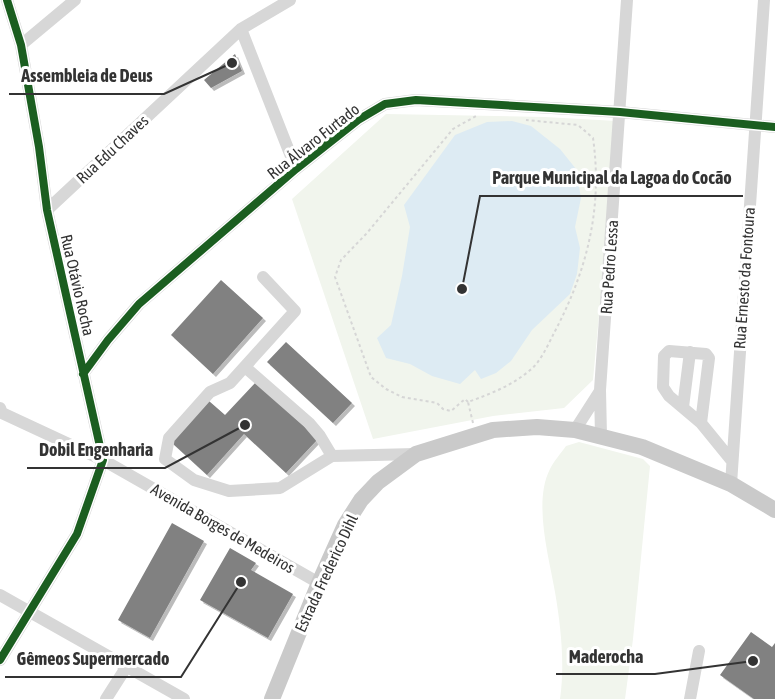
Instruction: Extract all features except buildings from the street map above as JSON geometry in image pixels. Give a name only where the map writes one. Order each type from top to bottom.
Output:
[{"type":"main road","name":"Estrada Frederico Dihl","points":[[272,699],[345,525],[378,482],[416,454],[493,430],[537,427],[575,430],[642,447],[730,484],[775,510]]},
{"type":"street","name":"Rua Otávio Rocha","points":[[7,0],[21,45],[39,147],[47,210],[103,460]]},
{"type":"street","points":[[21,45],[75,0]]},
{"type":"street","name":"Rua Edu Chaves","points":[[47,210],[241,29],[290,0]]},
{"type":"street","name":"Rua Pedro Lessa","points":[[601,436],[600,390],[627,0]]},
{"type":"street","name":"Rua Ernesto da Fontoura","points":[[730,484],[764,0]]},
{"type":"street","points":[[241,29],[296,170]]},
{"type":"street","name":"Rua Álvaro Furtado","points":[[83,374],[139,304],[296,170],[358,120],[385,104],[416,100],[620,112],[775,127]]},
{"type":"street","points":[[263,277],[295,311],[230,383],[210,392],[169,438],[165,459],[194,480],[229,491],[280,489],[332,456],[416,454]]},
{"type":"street","points":[[701,423],[709,358],[706,354],[671,350],[664,356],[663,387],[669,396],[701,423],[732,462]]},
{"type":"street","points":[[683,407],[690,352]]},
{"type":"street","points":[[245,367],[309,423],[332,456]]},
{"type":"street","name":"Rua Pedro Lessa","points":[[575,430],[600,390]]},
{"type":"street","name":"Avenida Borges de Medeiros","points":[[1,413],[103,460],[319,583]]},
{"type":"street","points":[[0,660],[77,534],[103,460]]},
{"type":"street","points":[[0,595],[184,699]]},
{"type":"street","points":[[690,699],[699,651]]},
{"type":"street","points":[[106,699],[127,666]]},
{"type":"path","points":[[485,116],[474,116],[453,129],[367,233],[341,260],[335,277],[371,377],[386,389],[402,397],[437,403],[443,409],[451,411],[465,399],[468,402],[502,390],[531,370],[548,345],[571,301],[589,244],[596,198],[596,161],[593,138],[578,125],[516,118]]},
{"type":"path","points":[[468,402],[476,434]]},
{"type":"shaded area","points":[[386,114],[545,117],[617,121],[593,380],[564,408],[493,416],[373,439],[292,199]]},
{"type":"shaded area","points":[[512,121],[531,126],[560,149],[576,169],[581,198],[575,227],[580,248],[577,274],[570,294],[532,330],[511,361],[496,373],[481,379],[475,370],[460,384],[432,376],[410,364],[386,358],[377,338],[391,325],[402,276],[410,227],[404,205],[455,135],[487,122]]},
{"type":"shaded area","points":[[579,442],[643,459],[650,466],[625,699],[560,699],[561,632],[546,546],[543,497],[545,482],[553,463],[566,446]]},
{"type":"cycle path","points":[[0,660],[77,534],[103,460],[47,210],[39,147],[21,45],[7,0]]},
{"type":"cycle path","points":[[83,374],[139,304],[296,169],[358,120],[385,104],[416,100],[620,112],[775,127]]},
{"type":"place","name":"Assembleia de Deus","points":[[232,63]]},
{"type":"place","name":"Parque Municipal da Lagoa do Cocão","points":[[462,289]]},
{"type":"place","name":"Dobil Engenharia","points":[[245,425]]},
{"type":"place","name":"Gêmeos Supermercado","points":[[241,582]]},
{"type":"place","name":"Maderocha","points":[[753,661]]}]
